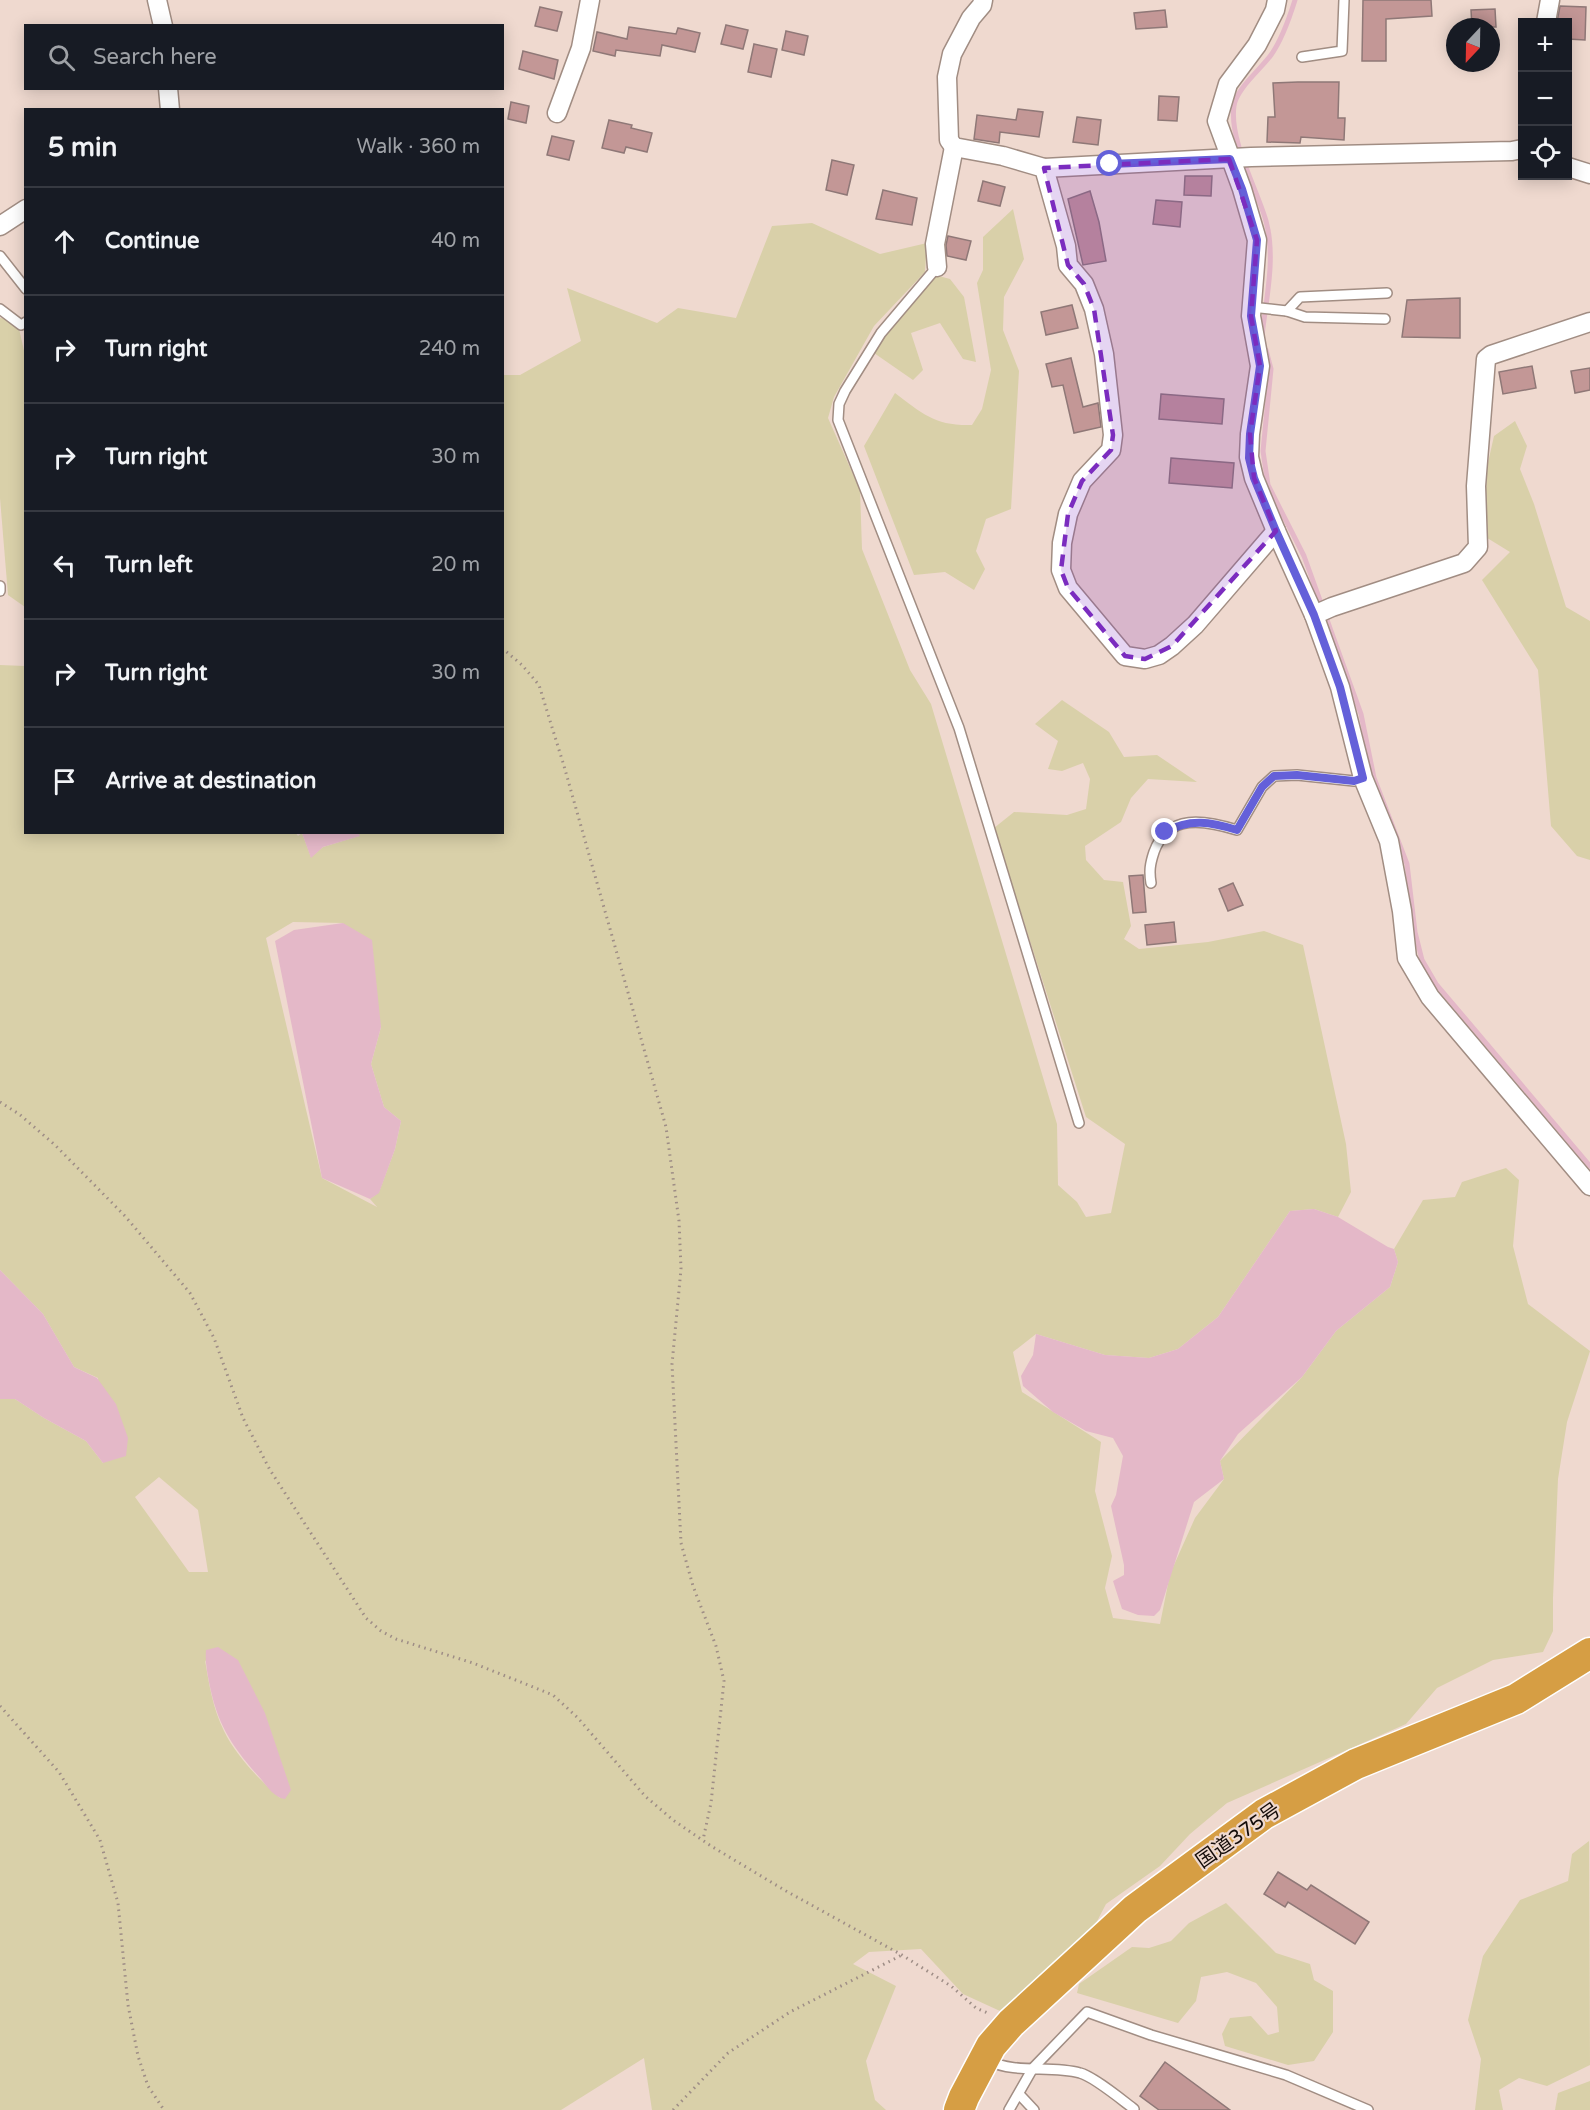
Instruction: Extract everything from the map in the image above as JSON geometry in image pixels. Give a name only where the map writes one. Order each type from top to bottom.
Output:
[{"type":"highway","name":"国道375号","points":[[958,2110],[991,2046],[1011,2023],[1135,1909],[1264,1814],[1356,1764],[1516,1699],[1590,1653]]},
{"type":"street","points":[[157,0],[163,24]]},
{"type":"street","points":[[556,113],[581,48],[590,0]]},
{"type":"street","points":[[983,0],[952,54],[947,77],[949,140],[954,147],[1003,156],[1044,168],[1239,158],[1518,150]]},
{"type":"street","points":[[1277,0],[1275,10],[1257,45],[1228,84],[1217,121],[1239,158],[1242,189],[1257,240],[1254,308],[1251,316],[1260,366],[1250,434],[1249,458],[1254,478],[1276,531],[1322,612],[1363,778],[1389,841],[1402,911],[1407,958],[1430,997],[1590,1186]]},
{"type":"street","points":[[1547,18],[1550,0]]},
{"type":"street","points":[[168,90],[170,108]]},
{"type":"street","points":[[937,267],[935,244],[954,147]]},
{"type":"street","points":[[1044,168],[1066,246],[1068,265],[1084,284],[1095,309],[1104,354],[1113,435],[1111,450],[1082,481],[1068,514],[1062,543],[1061,570],[1068,588],[1125,656],[1145,659],[1159,655],[1195,625],[1276,531]]},
{"type":"street","points":[[1572,168],[1590,174]]},
{"type":"street","points":[[0,226],[24,210]]},
{"type":"street","points":[[1322,612],[1464,563],[1478,547],[1476,486],[1486,359],[1491,355],[1590,322]]},
{"type":"lane","points":[[1302,57],[1342,51],[1344,0]]},
{"type":"lane","points":[[0,256],[24,286]]},
{"type":"lane","points":[[937,267],[881,333],[845,391],[839,404],[838,420],[959,729],[1079,1123]]},
{"type":"lane","points":[[1287,312],[1300,297],[1388,293]]},
{"type":"lane","points":[[1254,308],[1305,317],[1385,319]]},
{"type":"lane","points":[[0,309],[21,325],[24,323]]},
{"type":"lane","points":[[0,586],[0,591]]},
{"type":"lane","points":[[1151,884],[1149,868],[1157,844],[1165,832],[1177,826],[1197,822],[1215,823],[1237,830],[1262,787],[1274,776],[1297,775],[1354,781],[1363,778]]},
{"type":"lane","points":[[1009,2110],[1033,2068],[1087,2012],[1151,2035],[1286,2075],[1368,2110]]},
{"type":"lane","points":[[984,2058],[1001,2067],[1082,2073],[1133,2110]]},
{"type":"lane","points":[[1018,2094],[1034,2110]]},
{"type":"path","points":[[504,650],[522,665],[539,685],[666,1127],[679,1221],[681,1269],[672,1364],[681,1544],[693,1586],[716,1646],[724,1681],[711,1803],[703,1840]]},
{"type":"path","points":[[0,1102],[19,1114],[63,1153],[125,1216],[190,1293],[214,1338],[243,1418],[270,1470],[366,1618],[381,1631],[396,1639],[473,1663],[553,1695],[578,1718],[645,1796],[673,1820],[786,1891],[902,1955],[951,1986],[976,2008],[1011,2023]]},
{"type":"path","points":[[0,1706],[58,1772],[100,1840],[118,1903],[128,2005],[138,2056],[148,2086],[164,2110]]},
{"type":"path","points":[[673,2110],[728,2053],[790,2012],[902,1955]]},
{"type":"highlighted area","points":[[1229,159],[1257,240],[1251,316],[1260,366],[1250,434],[1254,478],[1276,531],[1172,646],[1145,659],[1125,656],[1068,588],[1061,570],[1068,514],[1082,481],[1111,450],[1113,435],[1094,309],[1084,284],[1068,265],[1044,168]]},
{"type":"shaded area","points":[[1013,209],[1024,259],[1004,297],[1003,330],[1019,371],[1011,509],[986,519],[976,551],[985,569],[974,590],[945,572],[914,575],[864,446],[895,393],[922,413],[939,421],[972,425],[982,409],[991,370],[977,283],[983,270],[983,237]]},
{"type":"shaded area","points":[[812,223],[880,254],[927,243],[925,272],[874,326],[834,397],[828,418],[860,490],[862,549],[910,670],[931,704],[1057,1124],[1058,1185],[1077,1202],[1086,1217],[1111,1213],[1125,1144],[1086,1117],[994,828],[1014,812],[1067,815],[1086,809],[1090,779],[1083,763],[1062,771],[1048,769],[1058,741],[1035,724],[1062,700],[1109,732],[1124,757],[1157,755],[1197,782],[1148,779],[1131,798],[1121,822],[1085,846],[1086,860],[1104,880],[1123,882],[1131,926],[1124,939],[1139,949],[1208,942],[1264,931],[1303,945],[1346,1144],[1351,1192],[1338,1217],[1314,1209],[1290,1211],[1218,1317],[1178,1349],[1149,1358],[1105,1355],[1036,1334],[1013,1352],[1022,1392],[1101,1442],[1095,1491],[1112,1556],[1105,1588],[1113,1618],[1160,1624],[1170,1574],[1195,1518],[1224,1479],[1220,1461],[1302,1377],[1336,1331],[1390,1287],[1398,1262],[1394,1249],[1423,1200],[1455,1197],[1462,1182],[1506,1168],[1519,1180],[1513,1246],[1528,1304],[1590,1351],[1567,1422],[1558,1479],[1553,1631],[1543,1652],[1493,1660],[1437,1688],[1406,1724],[1227,1803],[1190,1834],[1160,1866],[1106,1904],[1093,1929],[1000,2011],[963,1994],[921,1949],[869,1952],[853,1964],[896,1986],[866,2061],[875,2100],[886,2110],[652,2110],[644,2058],[561,2110],[0,2110],[0,1399],[15,1399],[86,1441],[103,1463],[98,1378],[74,1367],[43,1314],[0,1270],[0,665],[24,666],[24,834],[296,834],[298,836],[302,834],[311,857],[323,847],[359,836],[358,834],[504,834],[504,375],[520,375],[581,341],[567,288],[657,323],[678,308],[736,318],[772,226]],"holes":[[[293,922],[343,923],[381,1027],[371,1064],[384,1107],[401,1121],[395,1149],[379,1192],[370,1199],[377,1207],[322,1178],[266,938]],[[159,1477],[198,1510],[208,1572],[189,1572],[135,1497]],[[205,1660],[280,1798],[249,1767],[224,1731],[212,1696]]]},
{"type":"shaded area","points":[[935,275],[950,279],[964,297],[976,362],[963,359],[940,323],[911,333],[923,370],[913,380],[874,353],[885,334]]},
{"type":"shaded area","points":[[0,318],[17,320],[24,351],[24,606],[8,595],[0,498]]},
{"type":"shaded area","points":[[1515,421],[1527,446],[1520,469],[1534,504],[1566,607],[1590,621],[1590,860],[1577,856],[1551,826],[1538,670],[1482,580],[1510,552],[1484,536],[1487,467],[1494,436]]},
{"type":"shaded area","points":[[302,834],[359,834],[360,836],[323,847],[311,858]]},
{"type":"shaded area","points":[[343,923],[372,940],[381,1027],[371,1064],[384,1107],[401,1121],[395,1149],[379,1193],[370,1199],[322,1178],[275,941],[294,930]]},
{"type":"shaded area","points":[[1314,1209],[1338,1217],[1394,1249],[1398,1262],[1390,1287],[1336,1331],[1302,1377],[1238,1434],[1220,1461],[1224,1479],[1194,1502],[1160,1610],[1154,1616],[1138,1615],[1122,1609],[1113,1581],[1124,1575],[1124,1565],[1111,1506],[1116,1495],[1123,1456],[1113,1438],[1086,1431],[1053,1412],[1023,1386],[1021,1376],[1033,1355],[1036,1334],[1105,1355],[1149,1358],[1178,1349],[1218,1317],[1290,1211]]},
{"type":"shaded area","points":[[0,1270],[43,1314],[74,1367],[97,1378],[116,1404],[128,1438],[126,1456],[103,1463],[86,1441],[15,1399],[0,1399]]},
{"type":"shaded area","points":[[218,1647],[238,1660],[265,1713],[291,1790],[285,1799],[272,1792],[251,1768],[234,1746],[222,1723],[212,1697],[206,1658],[206,1650]]},
{"type":"shaded area","points":[[1589,1841],[1590,2065],[1547,2086],[1519,2078],[1499,2090],[1503,2110],[1475,2110],[1481,2059],[1468,2020],[1483,1956],[1520,1900],[1568,1881],[1572,1854]]},
{"type":"shaded area","points":[[1226,1903],[1276,1953],[1310,1964],[1314,1980],[1333,1991],[1333,2032],[1314,2061],[1288,2065],[1225,2046],[1222,2034],[1230,2018],[1251,2016],[1268,2035],[1279,2032],[1277,2007],[1256,1983],[1227,1972],[1201,1977],[1196,2001],[1178,2023],[1077,1993],[1079,1984],[1132,1947],[1149,1948],[1171,1941],[1189,1923]]},
{"type":"shaded area","points":[[1590,2081],[1590,2110],[1555,2110],[1558,2093]]},
{"type":"building","points":[[1363,0],[1431,0],[1432,16],[1386,19],[1386,61],[1362,61]]},
{"type":"building","points":[[1560,6],[1586,7],[1585,40],[1572,39],[1572,18],[1558,18]]},
{"type":"building","points":[[540,7],[562,12],[557,31],[535,26]]},
{"type":"building","points":[[1495,9],[1496,18],[1471,18],[1471,10]]},
{"type":"building","points":[[1165,10],[1167,27],[1136,29],[1134,13]]},
{"type":"building","points":[[726,25],[748,30],[743,49],[721,44]]},
{"type":"building","points":[[629,27],[676,34],[678,28],[700,33],[695,52],[662,45],[660,56],[616,50],[615,56],[593,51],[597,32],[627,39]]},
{"type":"building","points":[[786,31],[808,36],[804,55],[782,50]]},
{"type":"building","points":[[754,44],[777,49],[771,77],[748,72]]},
{"type":"building","points":[[523,51],[558,60],[554,79],[519,69]]},
{"type":"building","points":[[1339,82],[1338,118],[1345,118],[1344,140],[1301,137],[1300,143],[1267,142],[1268,117],[1275,117],[1273,83]]},
{"type":"building","points":[[1159,96],[1179,97],[1177,121],[1158,120]]},
{"type":"building","points":[[511,102],[529,106],[526,123],[508,119]]},
{"type":"building","points":[[1018,109],[1043,112],[1039,137],[1000,132],[999,143],[974,139],[977,115],[1016,120]]},
{"type":"building","points":[[1077,117],[1101,120],[1098,145],[1073,142]]},
{"type":"building","points":[[609,120],[632,125],[631,128],[652,133],[647,152],[626,147],[624,153],[602,148]]},
{"type":"building","points":[[552,136],[574,141],[569,160],[547,155]]},
{"type":"building","points":[[832,160],[854,165],[847,195],[826,190]]},
{"type":"building","points":[[1185,176],[1212,176],[1211,196],[1184,195]]},
{"type":"building","points":[[983,181],[1005,187],[1000,206],[978,201]]},
{"type":"building","points":[[883,190],[917,198],[912,225],[876,219]]},
{"type":"building","points":[[1090,191],[1099,222],[1106,261],[1083,265],[1068,199]]},
{"type":"building","points":[[1156,200],[1182,202],[1180,227],[1153,224]]},
{"type":"building","points":[[948,236],[971,241],[966,260],[947,256]]},
{"type":"building","points":[[1460,298],[1460,338],[1402,337],[1407,300]]},
{"type":"building","points":[[1072,305],[1078,328],[1046,335],[1041,312]]},
{"type":"building","points":[[1071,358],[1083,407],[1098,403],[1101,427],[1074,433],[1063,385],[1052,387],[1046,364]]},
{"type":"building","points":[[1532,366],[1536,388],[1503,394],[1499,372]]},
{"type":"building","points":[[1590,368],[1590,390],[1575,393],[1571,371]]},
{"type":"building","points":[[1161,394],[1224,399],[1222,424],[1159,419]]},
{"type":"building","points":[[1171,458],[1234,463],[1232,488],[1169,483]]},
{"type":"building","points":[[1143,875],[1146,912],[1133,913],[1129,876]]},
{"type":"building","points":[[1233,883],[1243,905],[1228,911],[1219,889]]},
{"type":"building","points":[[1174,922],[1176,942],[1147,945],[1145,925]]},
{"type":"building","points":[[1278,1872],[1307,1890],[1311,1885],[1369,1922],[1355,1944],[1288,1902],[1285,1907],[1264,1894]]},
{"type":"building","points":[[1165,2062],[1230,2110],[1159,2110],[1140,2096]]},
{"type":"waterway","points":[[1262,336],[1270,264],[1269,235],[1262,208],[1240,149],[1236,134],[1234,106],[1244,86],[1275,49],[1295,0]]},
{"type":"waterway","points":[[1266,350],[1271,369],[1263,451],[1268,485],[1304,556],[1361,714],[1374,778],[1407,864],[1415,932],[1422,960],[1436,984],[1590,1166]]},
{"type":"route","points":[[1110,164],[1230,159],[1242,189],[1257,240],[1251,316],[1260,366],[1250,434],[1249,458],[1254,478],[1314,615],[1340,687],[1363,778],[1354,781],[1297,775],[1274,776],[1262,787],[1237,830],[1215,823],[1197,822],[1177,826],[1165,832]]}]
